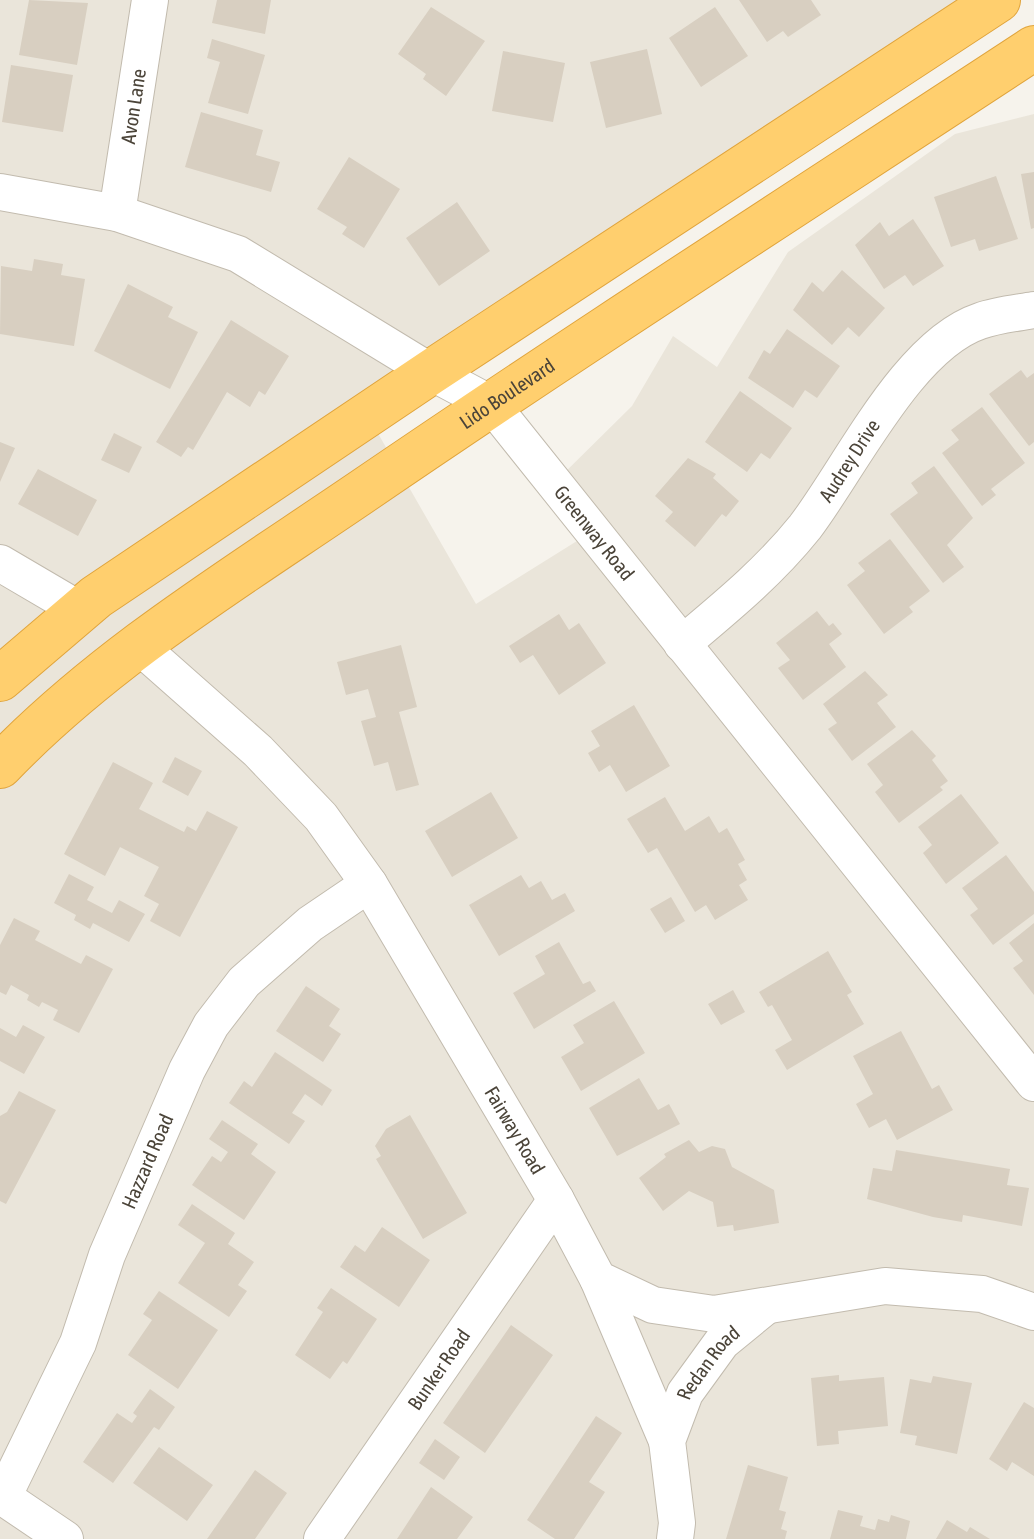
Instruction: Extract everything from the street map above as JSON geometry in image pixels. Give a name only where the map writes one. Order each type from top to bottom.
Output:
[{"type":"highway","points":[[0,679],[80,610],[431,372],[998,0]]},
{"type":"highway","name":"Lido Boulevard","points":[[0,766],[51,715],[138,645],[491,404],[1034,48]]},
{"type":"street","name":"Avon Lane","points":[[117,213],[150,0]]},
{"type":"street","name":"Greenway Road","points":[[0,192],[117,213],[238,254],[431,372],[491,404],[1034,1083]]},
{"type":"street","name":"Audrey Drive","points":[[682,644],[763,577],[806,525],[896,391],[937,349],[978,321],[1034,310]]},
{"type":"street","points":[[0,563],[80,610]]},
{"type":"street","name":"Fairway Road","points":[[138,645],[291,783],[321,817],[369,884],[556,1200],[598,1279]]},
{"type":"street","name":"Hazzard Road","points":[[2,1496],[78,1343],[118,1229],[175,1097],[211,1025],[244,982],[310,924],[369,884]]},
{"type":"street","name":"Bunker Road","points":[[322,1539],[556,1200]]},
{"type":"street","points":[[598,1279],[653,1305],[714,1314],[770,1302],[885,1286],[982,1294],[1034,1312]]},
{"type":"street","name":"Redan Road","points":[[598,1279],[667,1441],[677,1523],[675,1539]]},
{"type":"street","name":"Redan Road","points":[[667,1441],[685,1393],[722,1342],[770,1302]]},
{"type":"street","points":[[2,1496],[65,1539]]},
{"type":"shaded area","points":[[0,0],[989,0],[368,416],[476,604],[585,536],[550,487],[632,406],[673,336],[717,367],[788,252],[955,134],[1034,114],[1034,1539],[0,1539]]},
{"type":"building","points":[[29,0],[88,3],[77,65],[19,55]]},
{"type":"building","points":[[217,0],[271,0],[265,34],[212,23]]},
{"type":"building","points":[[739,0],[811,0],[821,15],[788,37],[783,31],[767,42]]},
{"type":"building","points":[[431,7],[485,41],[446,96],[423,79],[426,74],[398,54]]},
{"type":"building","points":[[715,7],[748,56],[701,87],[669,38]]},
{"type":"building","points":[[212,39],[265,55],[248,114],[208,103],[220,62],[207,58]]},
{"type":"building","points":[[647,49],[662,114],[606,128],[590,62]]},
{"type":"building","points":[[503,51],[565,63],[553,122],[492,111]]},
{"type":"building","points":[[11,65],[73,75],[63,132],[2,122]]},
{"type":"building","points":[[201,112],[263,130],[256,155],[280,162],[271,192],[185,167]]},
{"type":"building","points":[[349,157],[400,189],[364,248],[342,234],[347,227],[317,209]]},
{"type":"building","points":[[1034,172],[1034,228],[1031,229],[1021,174]]},
{"type":"building","points":[[996,176],[1018,239],[979,251],[975,239],[951,247],[934,197]]},
{"type":"building","points":[[457,202],[490,251],[439,286],[406,238]]},
{"type":"building","points":[[913,219],[944,266],[913,286],[905,275],[884,289],[855,245],[880,222],[889,236]]},
{"type":"building","points":[[34,259],[63,264],[61,275],[85,279],[74,346],[0,334],[1,266],[32,271]]},
{"type":"building","points":[[842,270],[885,308],[859,337],[848,327],[832,345],[793,310],[812,282],[823,292]]},
{"type":"building","points":[[128,284],[173,307],[168,317],[198,332],[170,389],[94,351]]},
{"type":"building","points":[[231,320],[289,356],[265,395],[259,391],[250,407],[227,392],[193,450],[188,447],[181,457],[156,442]]},
{"type":"building","points":[[787,329],[840,366],[817,398],[805,390],[793,408],[748,378],[764,350],[770,354]]},
{"type":"building","points":[[1021,370],[1027,378],[1034,373],[1034,442],[1029,446],[989,394]]},
{"type":"building","points":[[740,391],[792,428],[770,459],[761,453],[747,472],[705,442]]},
{"type":"building","points":[[982,407],[1025,463],[991,489],[996,495],[982,506],[942,453],[959,440],[951,430]]},
{"type":"building","points":[[114,433],[142,447],[129,473],[101,460]]},
{"type":"building","points":[[0,442],[15,448],[0,482]]},
{"type":"building","points":[[688,458],[716,474],[713,478],[739,501],[726,517],[722,514],[695,547],[665,521],[673,512],[655,496]]},
{"type":"building","points":[[934,466],[973,518],[947,545],[964,567],[943,583],[890,514],[918,493],[911,483]]},
{"type":"building","points":[[38,469],[97,500],[78,536],[18,504]]},
{"type":"building","points":[[890,539],[930,591],[909,607],[913,612],[884,634],[847,585],[865,571],[858,563]]},
{"type":"building","points":[[817,611],[829,626],[833,623],[842,634],[829,644],[846,667],[803,700],[778,668],[790,660],[776,643]]},
{"type":"building","points":[[559,614],[569,630],[579,623],[606,663],[559,695],[533,655],[520,663],[509,646]]},
{"type":"building","points":[[401,645],[417,707],[399,712],[419,785],[396,791],[388,762],[374,766],[361,721],[376,717],[368,689],[346,695],[337,662]]},
{"type":"building","points":[[865,671],[888,695],[877,703],[896,727],[852,761],[828,729],[837,723],[823,704]]},
{"type":"building","points":[[634,705],[670,766],[626,792],[610,765],[599,772],[588,753],[600,746],[591,731]]},
{"type":"building","points":[[912,730],[936,756],[932,760],[948,781],[940,787],[943,790],[899,823],[875,792],[883,785],[867,764]]},
{"type":"building","points":[[175,757],[202,771],[188,796],[162,782]]},
{"type":"building","points":[[113,762],[153,783],[139,809],[184,832],[187,826],[196,831],[207,811],[238,827],[180,937],[150,921],[159,904],[144,896],[159,867],[120,847],[105,876],[64,854]]},
{"type":"building","points":[[491,792],[518,838],[452,877],[425,831]]},
{"type":"building","points":[[961,794],[999,843],[946,884],[923,853],[932,845],[918,827]]},
{"type":"building","points":[[665,797],[685,831],[709,816],[719,833],[727,828],[745,860],[738,864],[747,880],[739,885],[748,900],[715,920],[706,905],[695,912],[657,848],[648,853],[627,819]]},
{"type":"building","points":[[1006,855],[1034,892],[1034,914],[993,945],[970,915],[978,909],[962,888]]},
{"type":"building","points":[[69,874],[94,887],[87,900],[112,913],[119,900],[145,914],[129,942],[93,923],[90,929],[74,920],[76,915],[54,903]]},
{"type":"building","points":[[521,875],[529,888],[541,881],[552,900],[565,893],[575,911],[499,956],[469,905]]},
{"type":"building","points":[[671,897],[685,921],[665,933],[650,909]]},
{"type":"building","points":[[14,918],[40,931],[35,940],[81,964],[86,955],[113,969],[79,1033],[53,1020],[58,1010],[42,1002],[39,1007],[27,1000],[29,995],[11,985],[6,995],[0,992],[0,945]]},
{"type":"building","points":[[1034,923],[1034,995],[1013,968],[1023,961],[1009,943]]},
{"type":"building","points":[[559,942],[583,984],[590,981],[596,991],[534,1029],[513,993],[545,974],[535,956]]},
{"type":"building","points":[[828,951],[852,992],[847,995],[864,1024],[787,1070],[775,1050],[792,1040],[772,1005],[768,1007],[759,992]]},
{"type":"building","points":[[306,986],[340,1009],[329,1026],[341,1034],[323,1062],[276,1031]]},
{"type":"building","points":[[733,990],[745,1012],[721,1025],[708,1004]]},
{"type":"building","points":[[614,1001],[645,1053],[581,1091],[561,1057],[584,1043],[573,1025]]},
{"type":"building","points":[[23,1025],[45,1037],[24,1074],[0,1061],[0,1028],[16,1037]]},
{"type":"building","points":[[901,1031],[932,1089],[939,1085],[953,1110],[897,1140],[886,1119],[869,1128],[856,1104],[873,1094],[853,1056]]},
{"type":"building","points":[[275,1052],[332,1090],[322,1106],[305,1094],[292,1113],[305,1121],[289,1144],[229,1103],[244,1081],[252,1087]]},
{"type":"building","points":[[639,1078],[658,1110],[669,1104],[680,1124],[617,1156],[589,1108]]},
{"type":"building","points":[[19,1091],[56,1110],[6,1204],[0,1201],[0,1116],[7,1112]]},
{"type":"building","points":[[410,1115],[467,1213],[423,1239],[376,1159],[381,1156],[375,1146],[386,1129]]},
{"type":"building","points":[[222,1120],[258,1144],[251,1154],[276,1172],[244,1220],[192,1185],[212,1156],[221,1162],[228,1152],[209,1139]]},
{"type":"building","points":[[689,1140],[699,1152],[712,1146],[725,1149],[732,1167],[774,1190],[779,1223],[734,1231],[733,1225],[717,1227],[713,1202],[689,1191],[663,1211],[639,1178],[666,1157],[664,1154]]},
{"type":"building","points":[[896,1150],[1010,1169],[1007,1185],[1029,1188],[1022,1226],[963,1215],[962,1222],[933,1217],[867,1199],[873,1168],[892,1171]]},
{"type":"building","points":[[192,1204],[235,1233],[228,1244],[254,1262],[238,1285],[247,1291],[229,1317],[178,1283],[205,1243],[178,1225]]},
{"type":"building","points":[[382,1227],[430,1260],[399,1307],[340,1267],[355,1245],[365,1252]]},
{"type":"building","points":[[331,1288],[377,1319],[347,1364],[343,1361],[330,1379],[295,1355],[323,1312],[317,1308]]},
{"type":"building","points":[[159,1291],[218,1330],[178,1389],[128,1355],[152,1320],[143,1314]]},
{"type":"building","points":[[511,1325],[553,1355],[485,1453],[443,1423]]},
{"type":"building","points":[[839,1375],[839,1381],[884,1377],[888,1426],[838,1431],[839,1444],[817,1446],[811,1378]]},
{"type":"building","points":[[933,1376],[972,1383],[957,1454],[915,1445],[917,1436],[900,1433],[910,1379],[931,1383]]},
{"type":"building","points":[[150,1389],[175,1407],[159,1430],[154,1427],[113,1483],[83,1462],[117,1413],[132,1423],[137,1416],[133,1413]]},
{"type":"building","points":[[1024,1402],[1034,1408],[1034,1476],[1012,1462],[1007,1471],[989,1459]]},
{"type":"building","points":[[596,1416],[622,1433],[589,1482],[605,1492],[574,1539],[555,1539],[527,1520]]},
{"type":"building","points":[[435,1439],[460,1457],[444,1480],[419,1463]]},
{"type":"building","points":[[159,1447],[213,1485],[187,1521],[133,1483]]},
{"type":"building","points":[[748,1465],[788,1477],[779,1510],[786,1512],[781,1529],[787,1531],[785,1539],[726,1539]]},
{"type":"building","points":[[255,1470],[287,1493],[255,1539],[207,1539]]},
{"type":"building","points":[[431,1487],[473,1517],[457,1539],[397,1539]]},
{"type":"building","points":[[838,1510],[863,1516],[860,1526],[875,1530],[878,1519],[889,1522],[891,1515],[910,1521],[906,1539],[830,1539]]},
{"type":"building","points":[[947,1520],[967,1532],[970,1527],[990,1539],[936,1539]]}]
